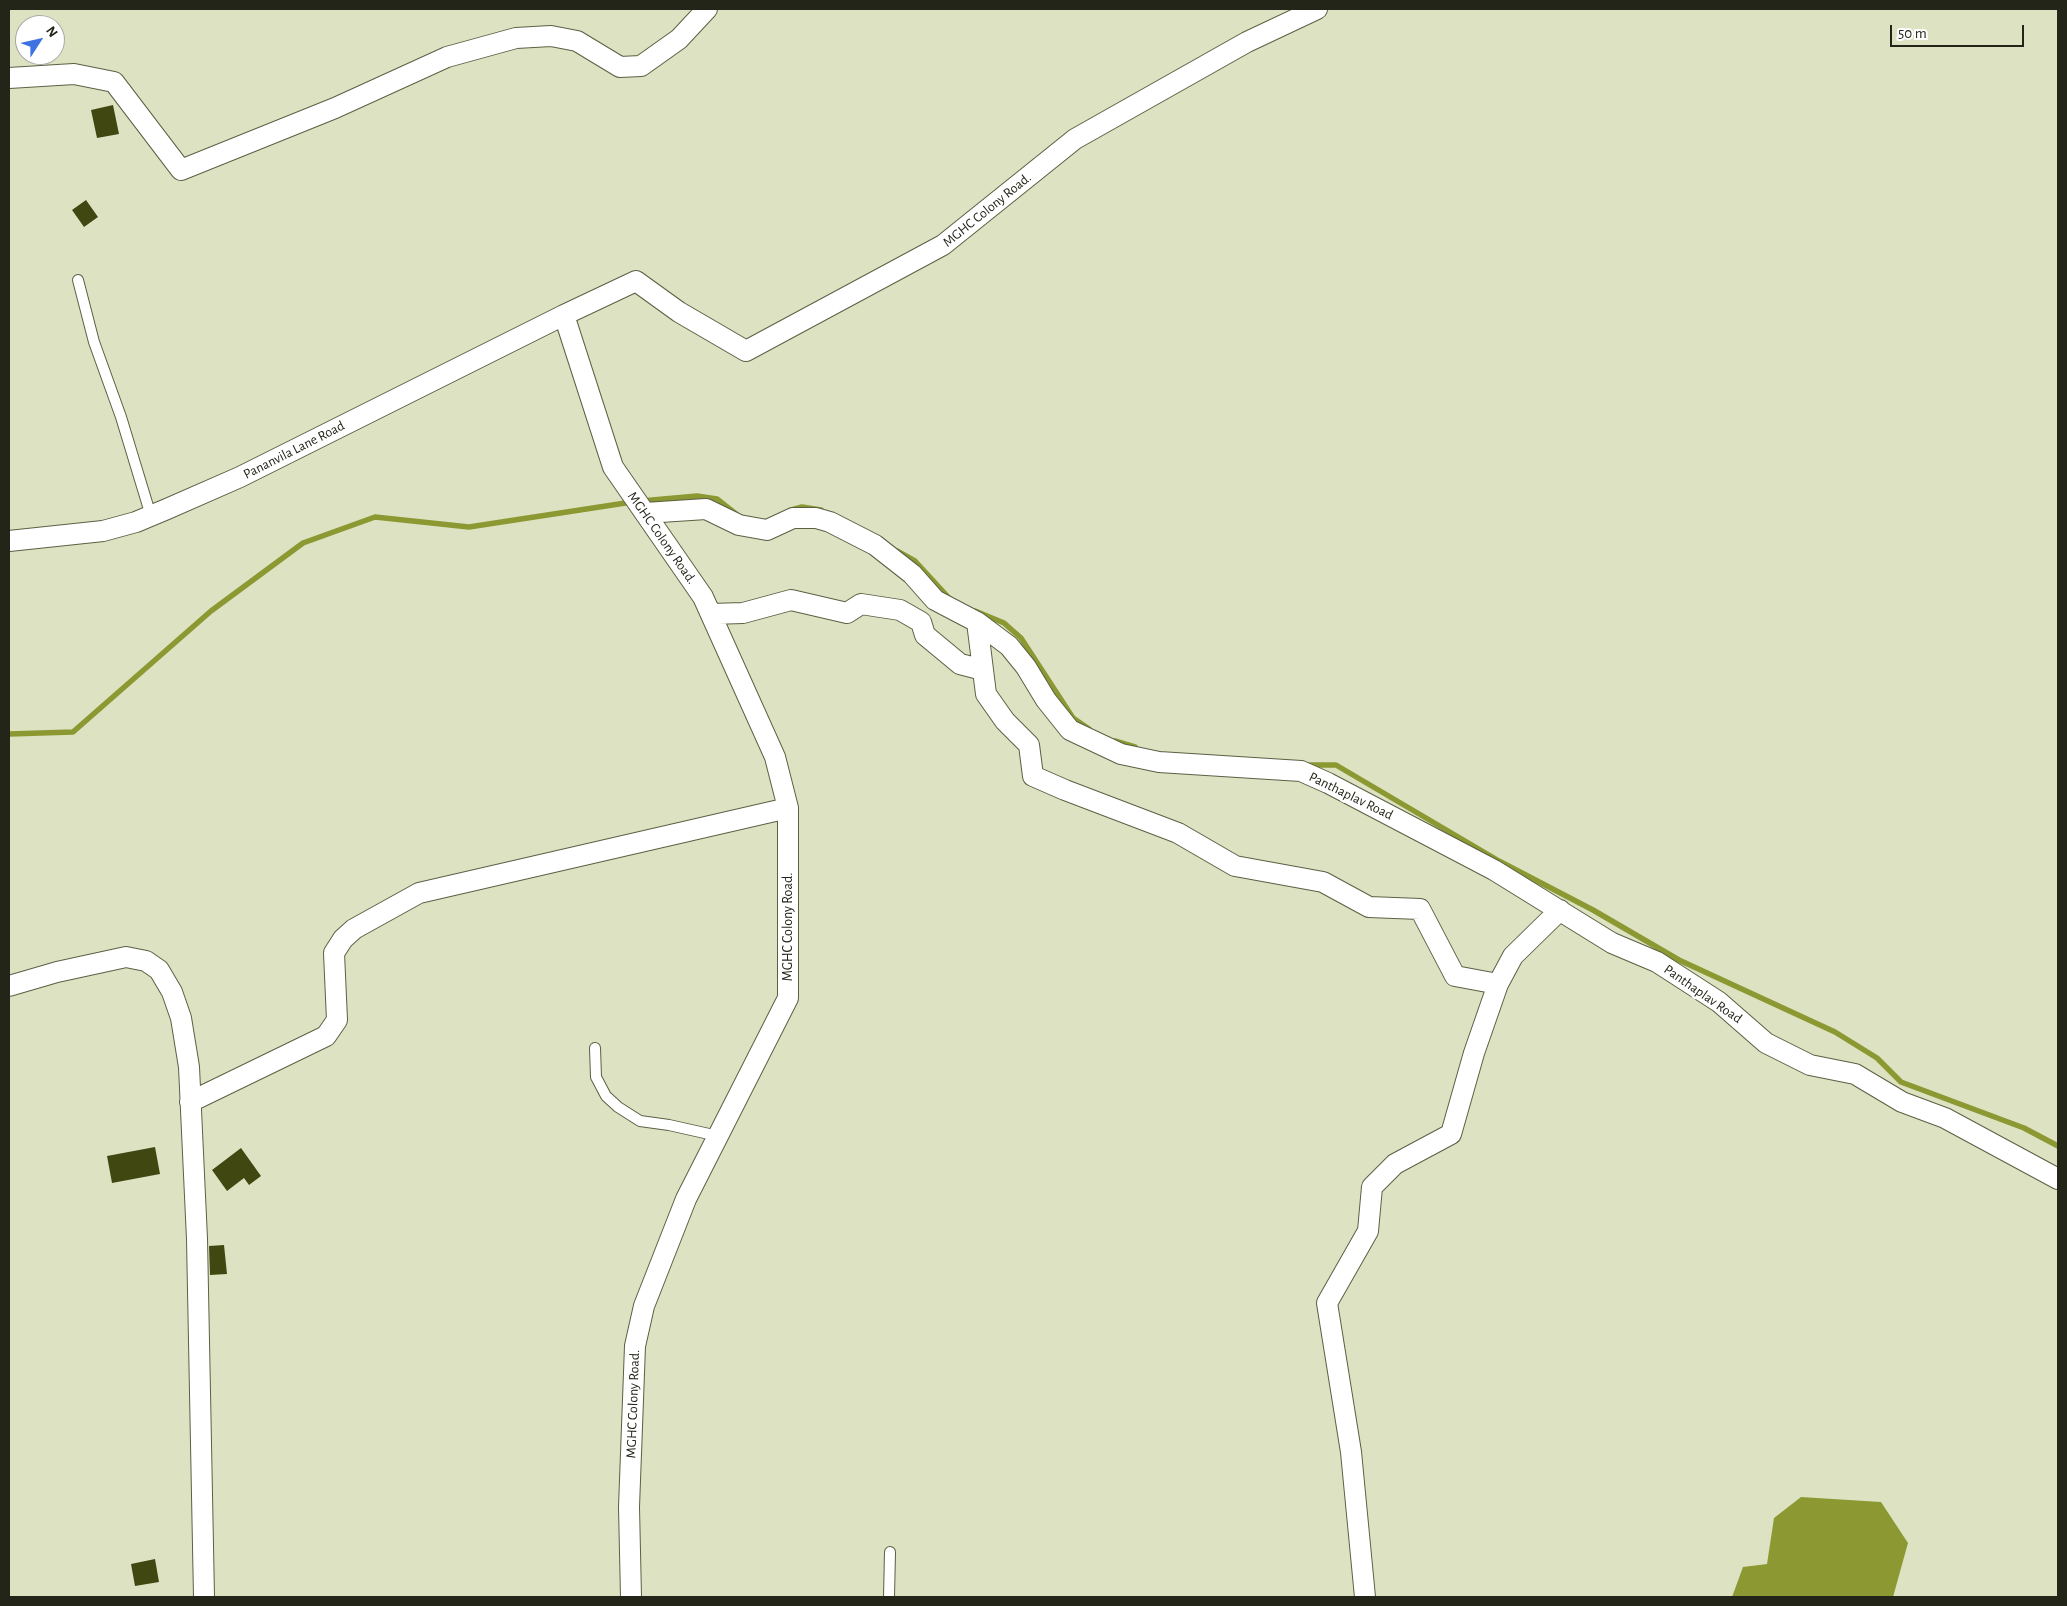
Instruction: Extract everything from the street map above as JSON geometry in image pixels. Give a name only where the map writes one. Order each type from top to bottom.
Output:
[{"type":"street","points":[[9,78],[74,74],[114,82],[182,170],[336,108],[447,57],[516,38],[551,36],[577,41],[620,67],[641,66],[679,39],[707,9]]},
{"type":"street","name":"MGHC Colony Road.","points":[[631,1597],[629,1507],[635,1346],[644,1306],[686,1199],[788,998],[788,808],[776,756],[703,597],[613,467],[564,314],[636,281],[679,312],[746,351],[943,246],[1075,139],[1247,42],[1318,9]]},
{"type":"street","name":"Pananvila Lane Road","points":[[9,541],[103,531],[151,516],[240,477],[564,314]]},
{"type":"street","name":"Panthaplav Road","points":[[640,505],[706,509],[740,525],[767,530],[793,518],[816,518],[830,522],[875,546],[912,574],[935,600],[977,622],[1009,646],[1026,667],[1046,700],[1070,730],[1121,754],[1159,762],[1301,771],[1494,870],[1612,943],[1657,962],[1719,1002],[1766,1043],[1810,1065],[1855,1074],[1902,1102],[1945,1118],[2058,1179]]},
{"type":"street","points":[[711,614],[742,613],[790,600],[847,613],[860,604],[900,610],[921,622],[925,635],[960,664],[983,670]]},
{"type":"street","points":[[977,622],[986,694],[1005,721],[1029,745],[1033,776],[1178,833],[1235,866],[1323,882],[1369,907],[1420,910],[1455,976],[1498,984]]},
{"type":"street","points":[[190,1102],[326,1036],[336,1020],[334,952],[343,939],[354,929],[419,893],[788,808]]},
{"type":"street","points":[[1365,1597],[1351,1452],[1327,1302],[1368,1231],[1372,1187],[1395,1164],[1452,1134],[1474,1053],[1498,984],[1513,956],[1560,910]]},
{"type":"street","points":[[9,986],[106,960],[126,957],[146,961],[159,970],[172,992],[181,1018],[189,1067],[197,1239],[204,1597]]},
{"type":"lane","points":[[78,280],[94,342],[121,417],[151,516]]},
{"type":"lane","points":[[595,1048],[596,1077],[606,1096],[618,1107],[640,1121],[669,1125],[718,1136]]},
{"type":"lane","points":[[889,1597],[890,1552]]},
{"type":"shaded area","points":[[1801,1497],[1881,1502],[1908,1543],[1893,1597],[1732,1597],[1743,1567],[1767,1564],[1774,1518]]},
{"type":"building","points":[[113,105],[119,134],[97,138],[91,110]]},
{"type":"building","points":[[86,200],[98,217],[84,227],[72,210]]},
{"type":"building","points":[[155,1147],[160,1174],[112,1183],[107,1156]]},
{"type":"building","points":[[241,1148],[261,1176],[249,1185],[244,1178],[227,1191],[212,1170]]},
{"type":"building","points":[[224,1245],[227,1274],[210,1275],[209,1246]]},
{"type":"building","points":[[155,1559],[159,1582],[135,1586],[131,1564]]},
{"type":"waterway","points":[[641,501],[697,496],[717,499],[736,514]]},
{"type":"waterway","points":[[9,734],[73,732],[211,611],[303,543],[375,517],[469,527],[632,502]]},
{"type":"waterway","points":[[791,510],[802,507],[821,510]]},
{"type":"waterway","points":[[897,551],[915,561],[949,598]]},
{"type":"waterway","points":[[975,611],[1004,623],[1021,638],[1073,718],[1089,729]]},
{"type":"waterway","points":[[1115,741],[1135,747]]},
{"type":"waterway","points":[[1305,765],[1336,765],[1499,861],[1593,910],[1679,960],[1835,1032],[1877,1058],[1901,1082],[2024,1128],[2058,1146]]}]
